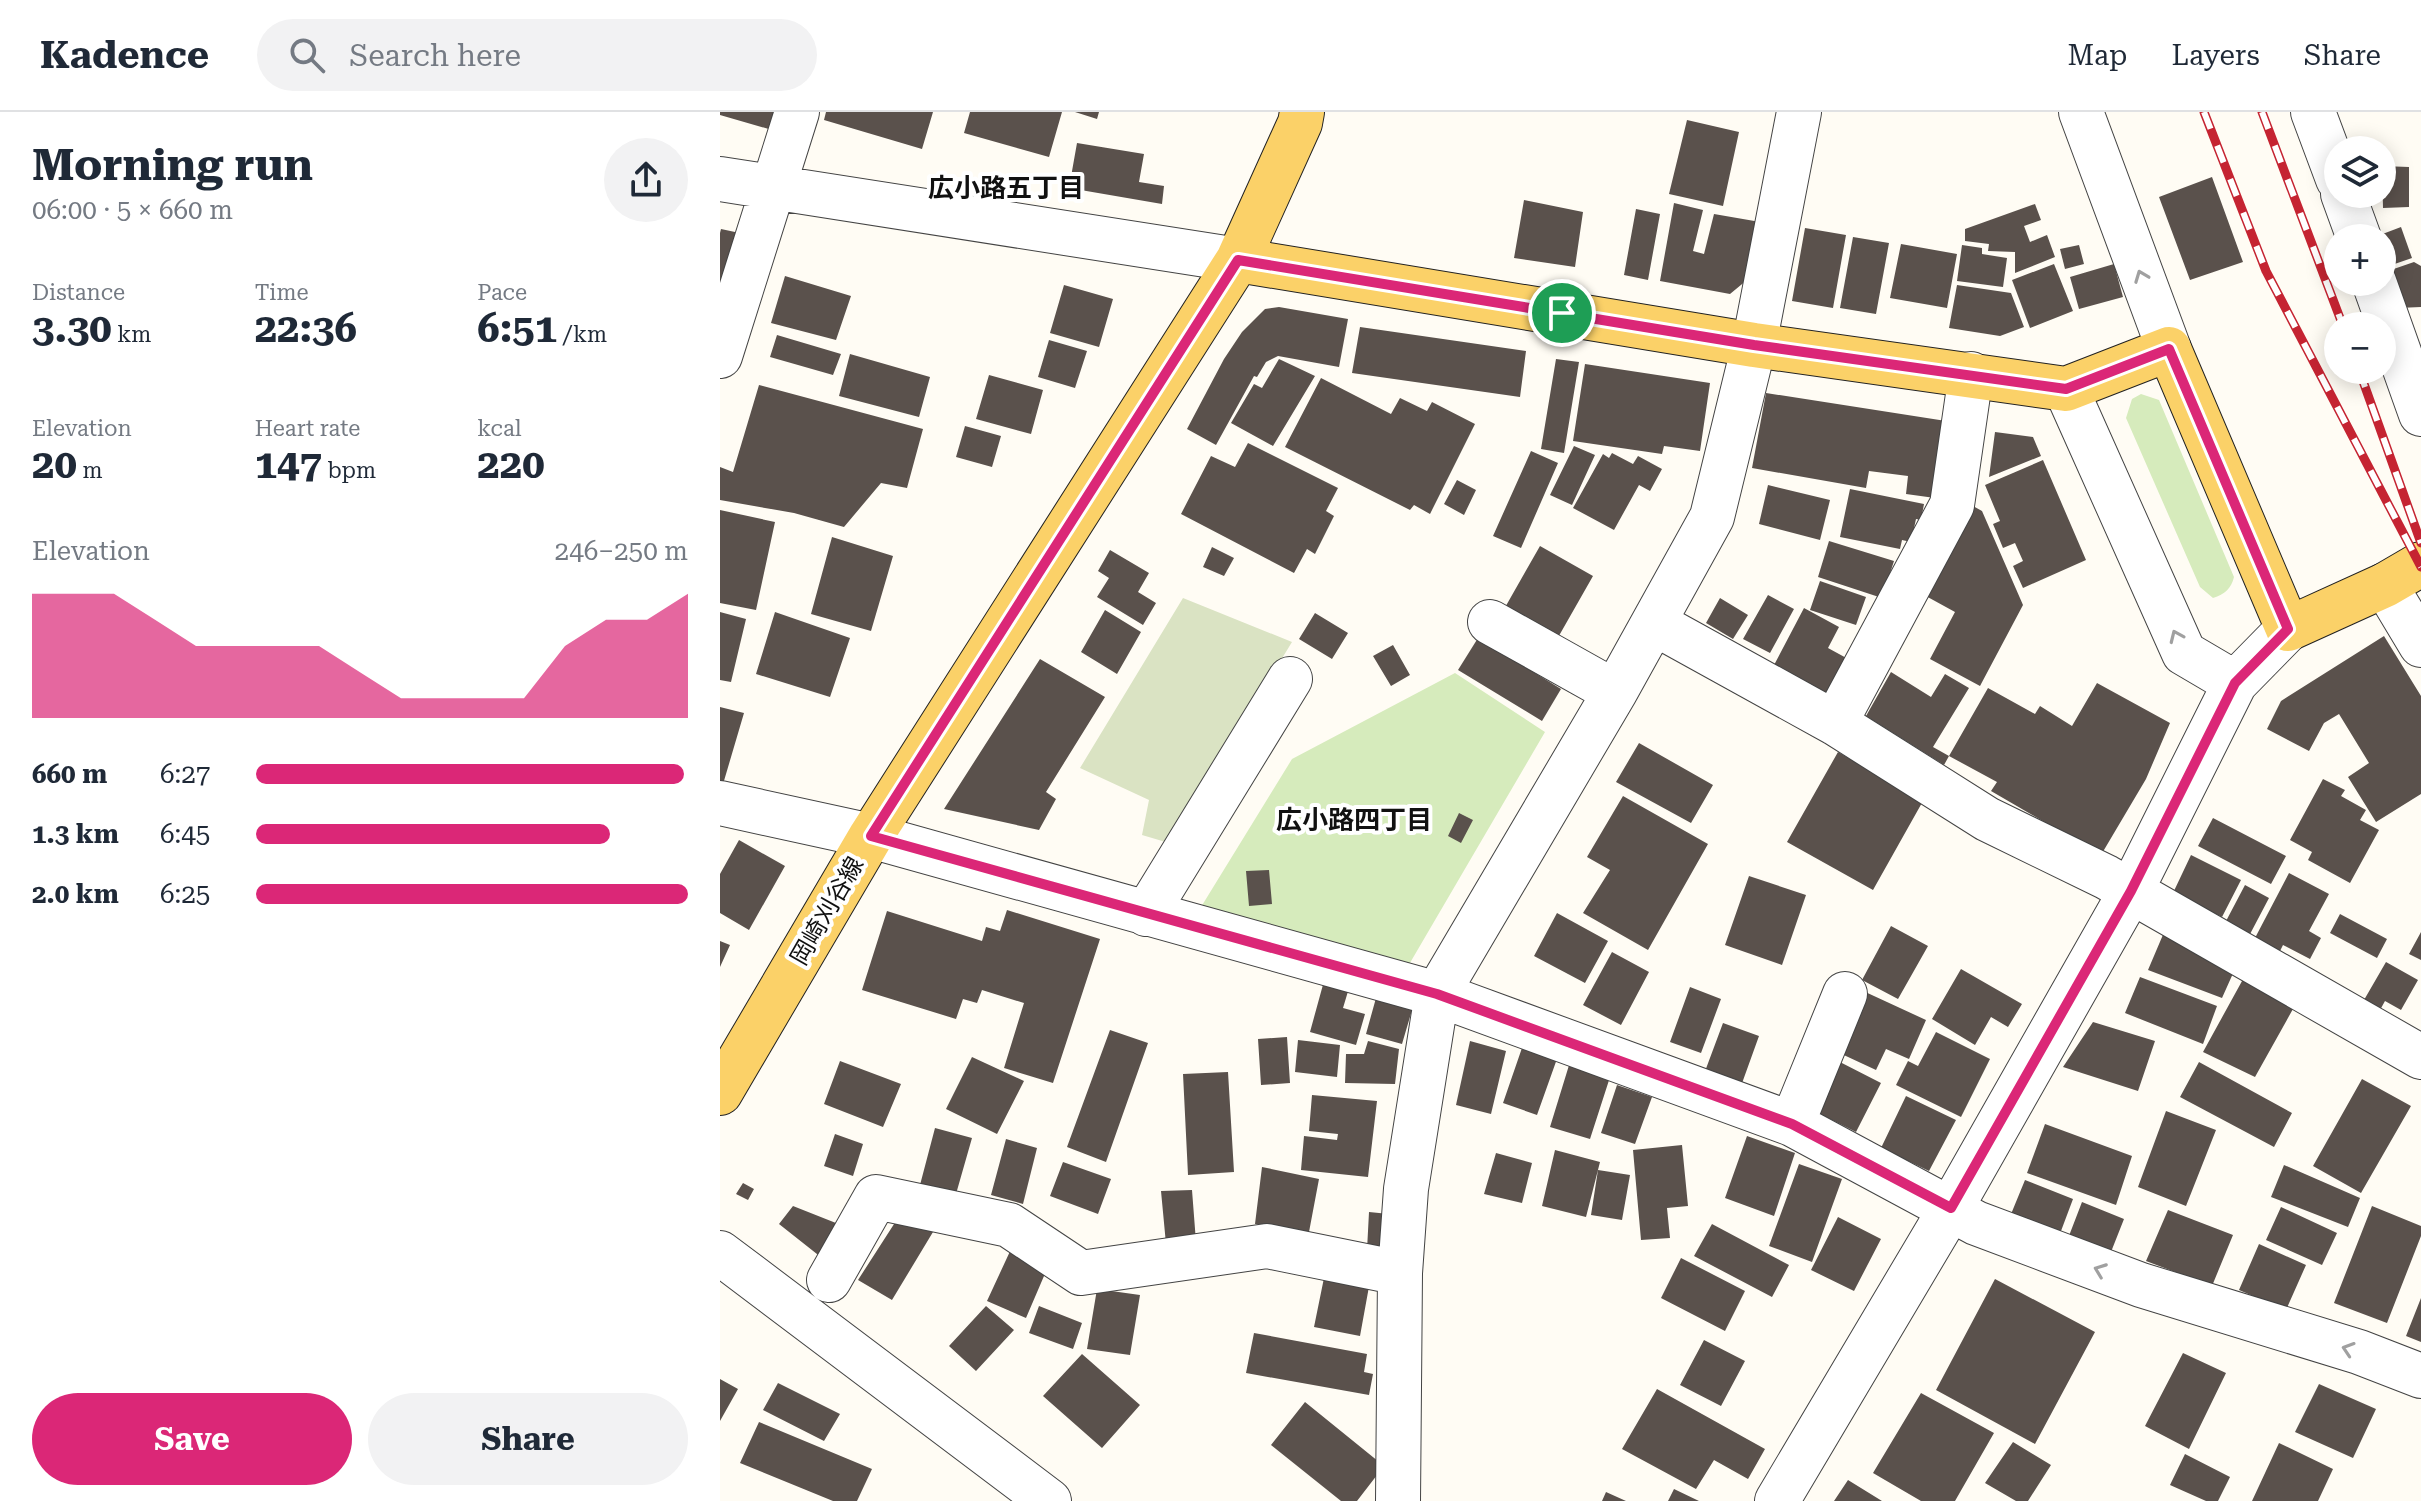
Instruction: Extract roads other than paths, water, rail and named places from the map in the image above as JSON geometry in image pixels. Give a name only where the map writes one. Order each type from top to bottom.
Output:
[{"type":"main road","name":"岡崎刈谷線","points":[[720,1093],[871,836],[1238,260],[1300,123],[1302,112]]},
{"type":"main road","points":[[1238,260],[1754,345],[2066,389],[2169,349],[2288,629],[2403,575]]},
{"type":"street","points":[[720,356],[797,112]]},
{"type":"street","points":[[2081,112],[2169,349]]},
{"type":"street","points":[[2313,112],[2324,141]]},
{"type":"street","points":[[1398,1501],[1400,1273],[1406,1189],[1437,994],[1615,692],[1712,517],[1807,115]]},
{"type":"street","points":[[720,179],[1238,260]]},
{"type":"street","points":[[2380,296],[2417,382]]},
{"type":"street","points":[[1835,723],[1952,505],[1971,374]]},
{"type":"street","points":[[2066,389],[2184,653],[2235,683]]},
{"type":"street","points":[[2403,575],[2421,645]]},
{"type":"street","points":[[1490,622],[1615,692]]},
{"type":"street","points":[[1654,623],[1835,723],[1987,819],[2131,891],[2421,1057]]},
{"type":"street","points":[[1777,1501],[1951,1208],[2131,891],[2235,683],[2288,629]]},
{"type":"street","points":[[1146,914],[1290,679]]},
{"type":"street","points":[[720,803],[871,836],[1437,994],[1792,1124],[1976,1223],[2141,1285],[2359,1352],[2421,1376]]},
{"type":"street","points":[[1792,1124],[1845,994]]},
{"type":"street","points":[[829,1280],[876,1197],[1009,1225],[1081,1273],[1267,1246],[1400,1273]]},
{"type":"street","points":[[720,1253],[1049,1501]]},
{"type":"railway","points":[[2204,112],[2266,271],[2421,567]]},
{"type":"railway","points":[[2262,112],[2338,312]]},
{"type":"railway","points":[[2364,384],[2421,543]]},
{"type":"district","name":"広小路五丁目","points":[[1006,188]]},
{"type":"district","name":"広小路四丁目","points":[[1354,820]]}]
